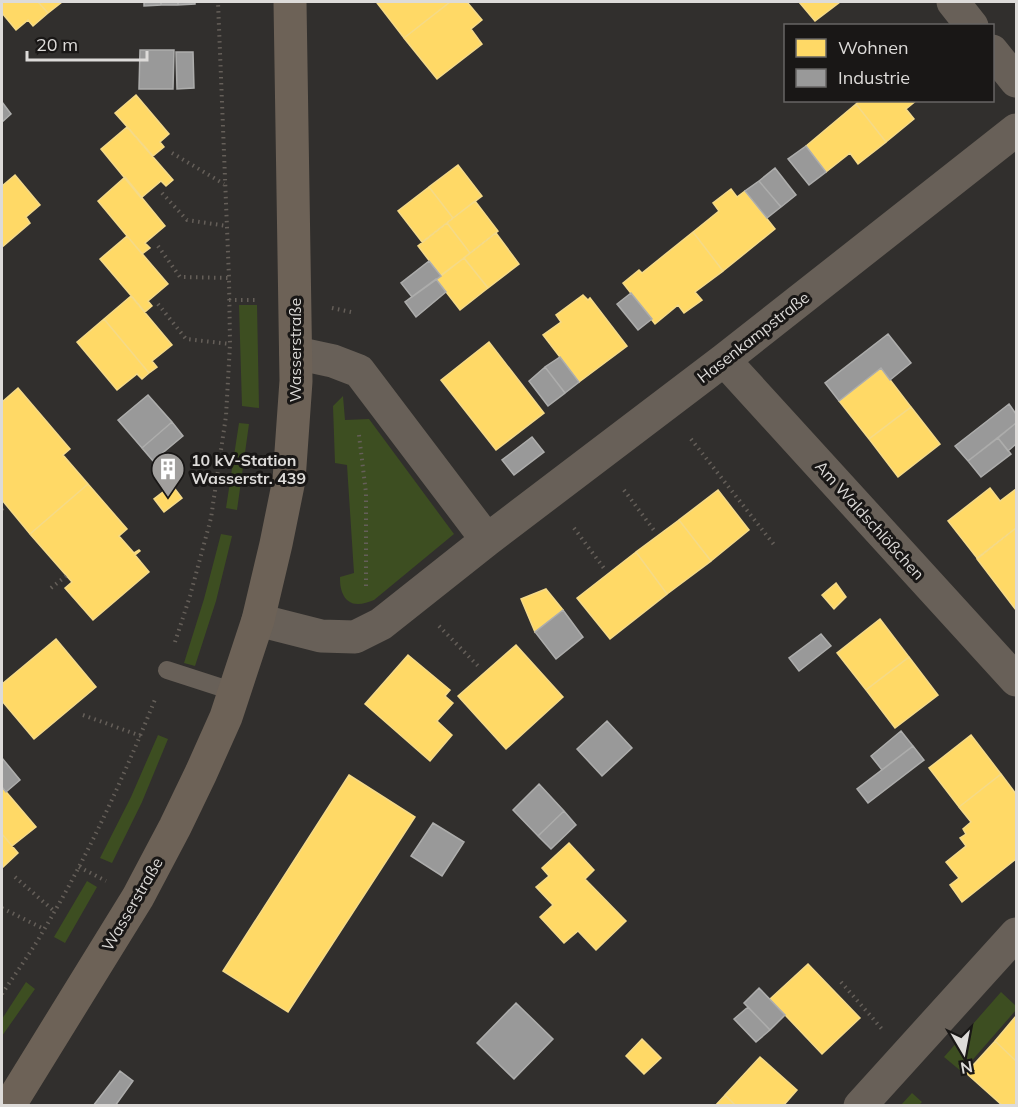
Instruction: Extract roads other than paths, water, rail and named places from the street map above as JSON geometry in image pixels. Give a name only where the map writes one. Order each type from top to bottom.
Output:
[{"type":"main road","name":"Wasserstraße","points":[[9,1106],[138,897],[201,773],[226,717],[258,620],[289,480],[296,381],[290,2]]},
{"type":"street","points":[[953,2],[970,24]]},
{"type":"street","points":[[994,52],[1017,81]]},
{"type":"street","name":"Hasenkampstraße","points":[[258,620],[321,636],[355,638],[381,624],[487,540],[724,360],[1017,130]]},
{"type":"street","points":[[296,353],[333,361],[359,371],[487,540]]},
{"type":"street","name":"Am Waldschlößchen","points":[[724,360],[1017,680]]},
{"type":"street","points":[[860,1106],[1017,934]]},
{"type":"lane","points":[[167,670],[235,692]]},
{"type":"place","name":"10 kV-Station Wasserstr. 439","points":[[168,498]]}]
